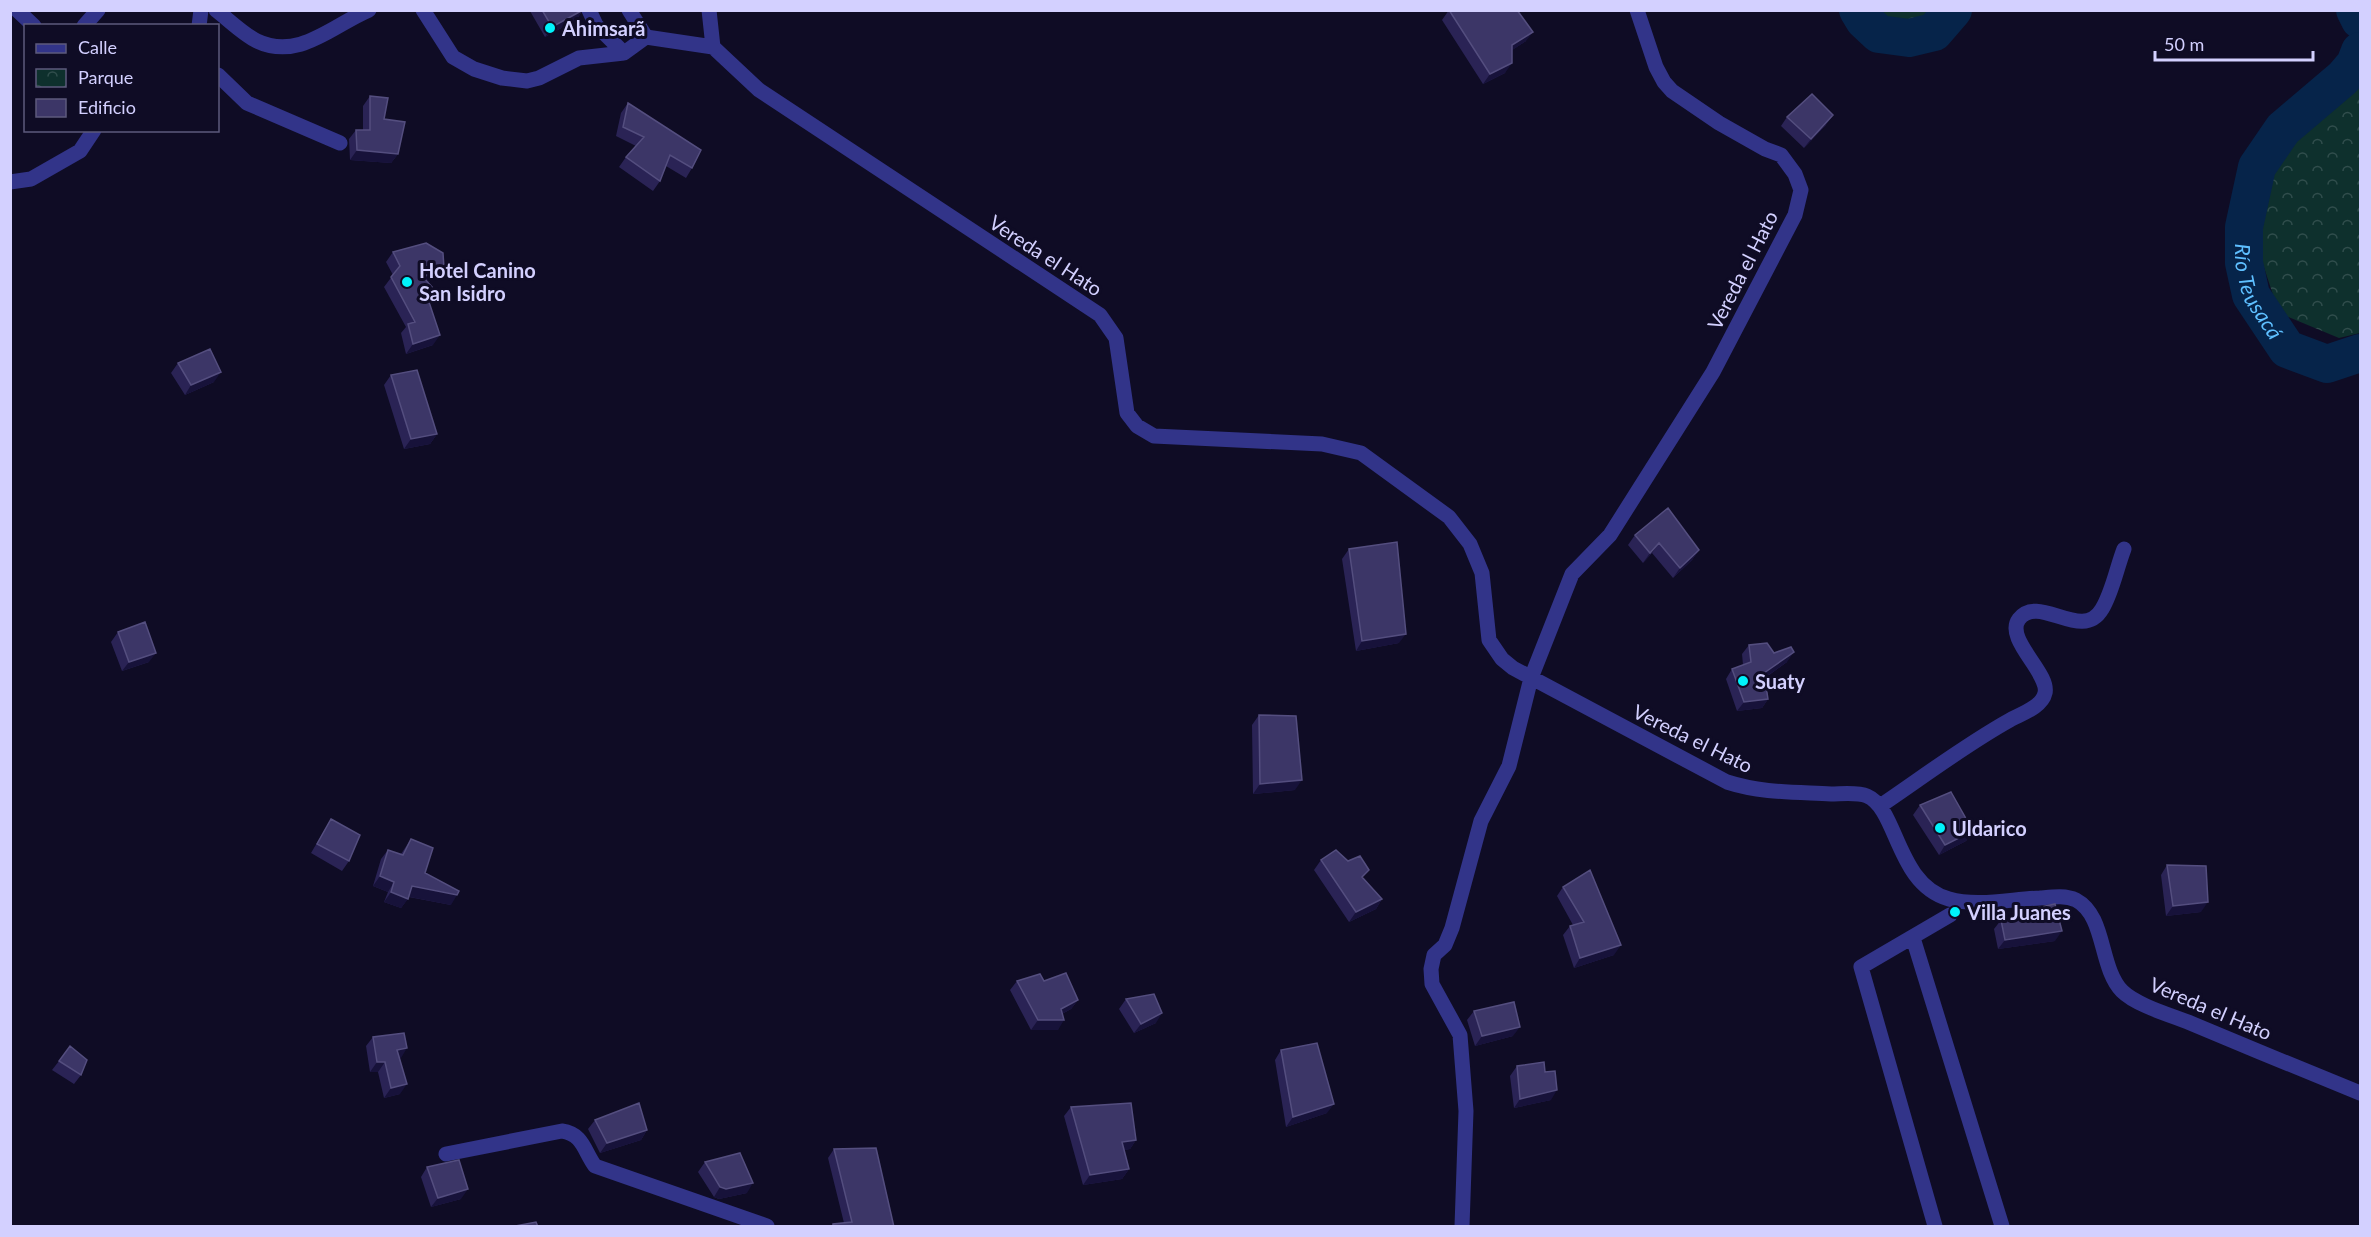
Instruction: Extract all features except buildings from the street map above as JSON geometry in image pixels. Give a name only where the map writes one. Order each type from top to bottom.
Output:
[{"type":"street","points":[[18,10],[32,24]]},
{"type":"street","points":[[86,24],[98,10]]},
{"type":"street","points":[[216,10],[257,41],[289,48],[322,36],[369,10]]},
{"type":"street","points":[[423,10],[453,57],[474,69],[502,78],[527,81],[539,78],[579,58],[624,53],[646,37],[713,47],[709,10]]},
{"type":"street","points":[[589,10],[596,25],[624,53]]},
{"type":"street","points":[[629,10],[646,37]]},
{"type":"street","name":"Vereda el Hato","points":[[1461,1227],[1466,1111],[1460,1035],[1432,984],[1431,969],[1434,955],[1444,945],[1452,928],[1481,822],[1509,766],[1532,678],[1572,574],[1610,536],[1713,372],[1795,215],[1801,190],[1796,174],[1781,155],[1765,149],[1719,123],[1672,91],[1656,67],[1637,10]]},
{"type":"street","name":"Vereda el Hato","points":[[713,47],[759,90],[1100,315],[1116,338],[1127,413],[1137,426],[1155,436],[1322,444],[1361,453],[1449,517],[1470,544],[1482,573],[1490,640],[1508,663],[1728,782],[1752,789],[1775,792],[1866,795],[1880,806],[1902,854],[1919,880],[1961,908],[2060,897],[2074,899],[2087,907],[2095,922],[2111,975],[2123,992],[2167,1014],[2361,1093]]},
{"type":"street","points":[[219,76],[247,103],[340,143]]},
{"type":"street","points":[[10,182],[31,179],[80,151],[93,132]]},
{"type":"street","points":[[1880,806],[1993,729],[2035,706],[2042,699],[2046,692],[2044,682],[2018,636],[2017,622],[2021,616],[2039,611],[2077,622],[2085,622],[2092,618],[2102,610],[2124,549]]},
{"type":"street","points":[[1935,1227],[1861,967],[1961,908]]},
{"type":"street","points":[[1913,938],[2002,1227]]},
{"type":"street","points":[[446,1154],[562,1131],[571,1132],[578,1137],[595,1166],[767,1227]]},
{"type":"green space","points":[[1859,11],[1945,11],[1924,42],[1894,51]]},
{"type":"green space","points":[[2360,76],[2360,333],[2339,338],[2279,313],[2254,237],[2264,172],[2320,113]]},
{"type":"waterway","name":"Río Teusacá","points":[[1858,10],[1864,20],[1879,34],[1909,38],[1934,32],[1953,10]]},
{"type":"waterway","name":"Río Teusacá","points":[[2355,10],[2360,20]]},
{"type":"waterway","name":"Río Teusacá","points":[[2360,51],[2355,64],[2343,78],[2283,129],[2257,167],[2244,227],[2244,263],[2251,295],[2287,349],[2327,364],[2360,353]]},
{"type":"place","name":"Ahimsarã","points":[[550,28]]},
{"type":"place","name":"Hotel Canino San Isidro","points":[[407,282]]},
{"type":"place","name":"Suaty","points":[[1743,681]]},
{"type":"place","name":"Uldarico","points":[[1940,828]]},
{"type":"place","name":"Villa Juanes","points":[[1955,912]]}]
